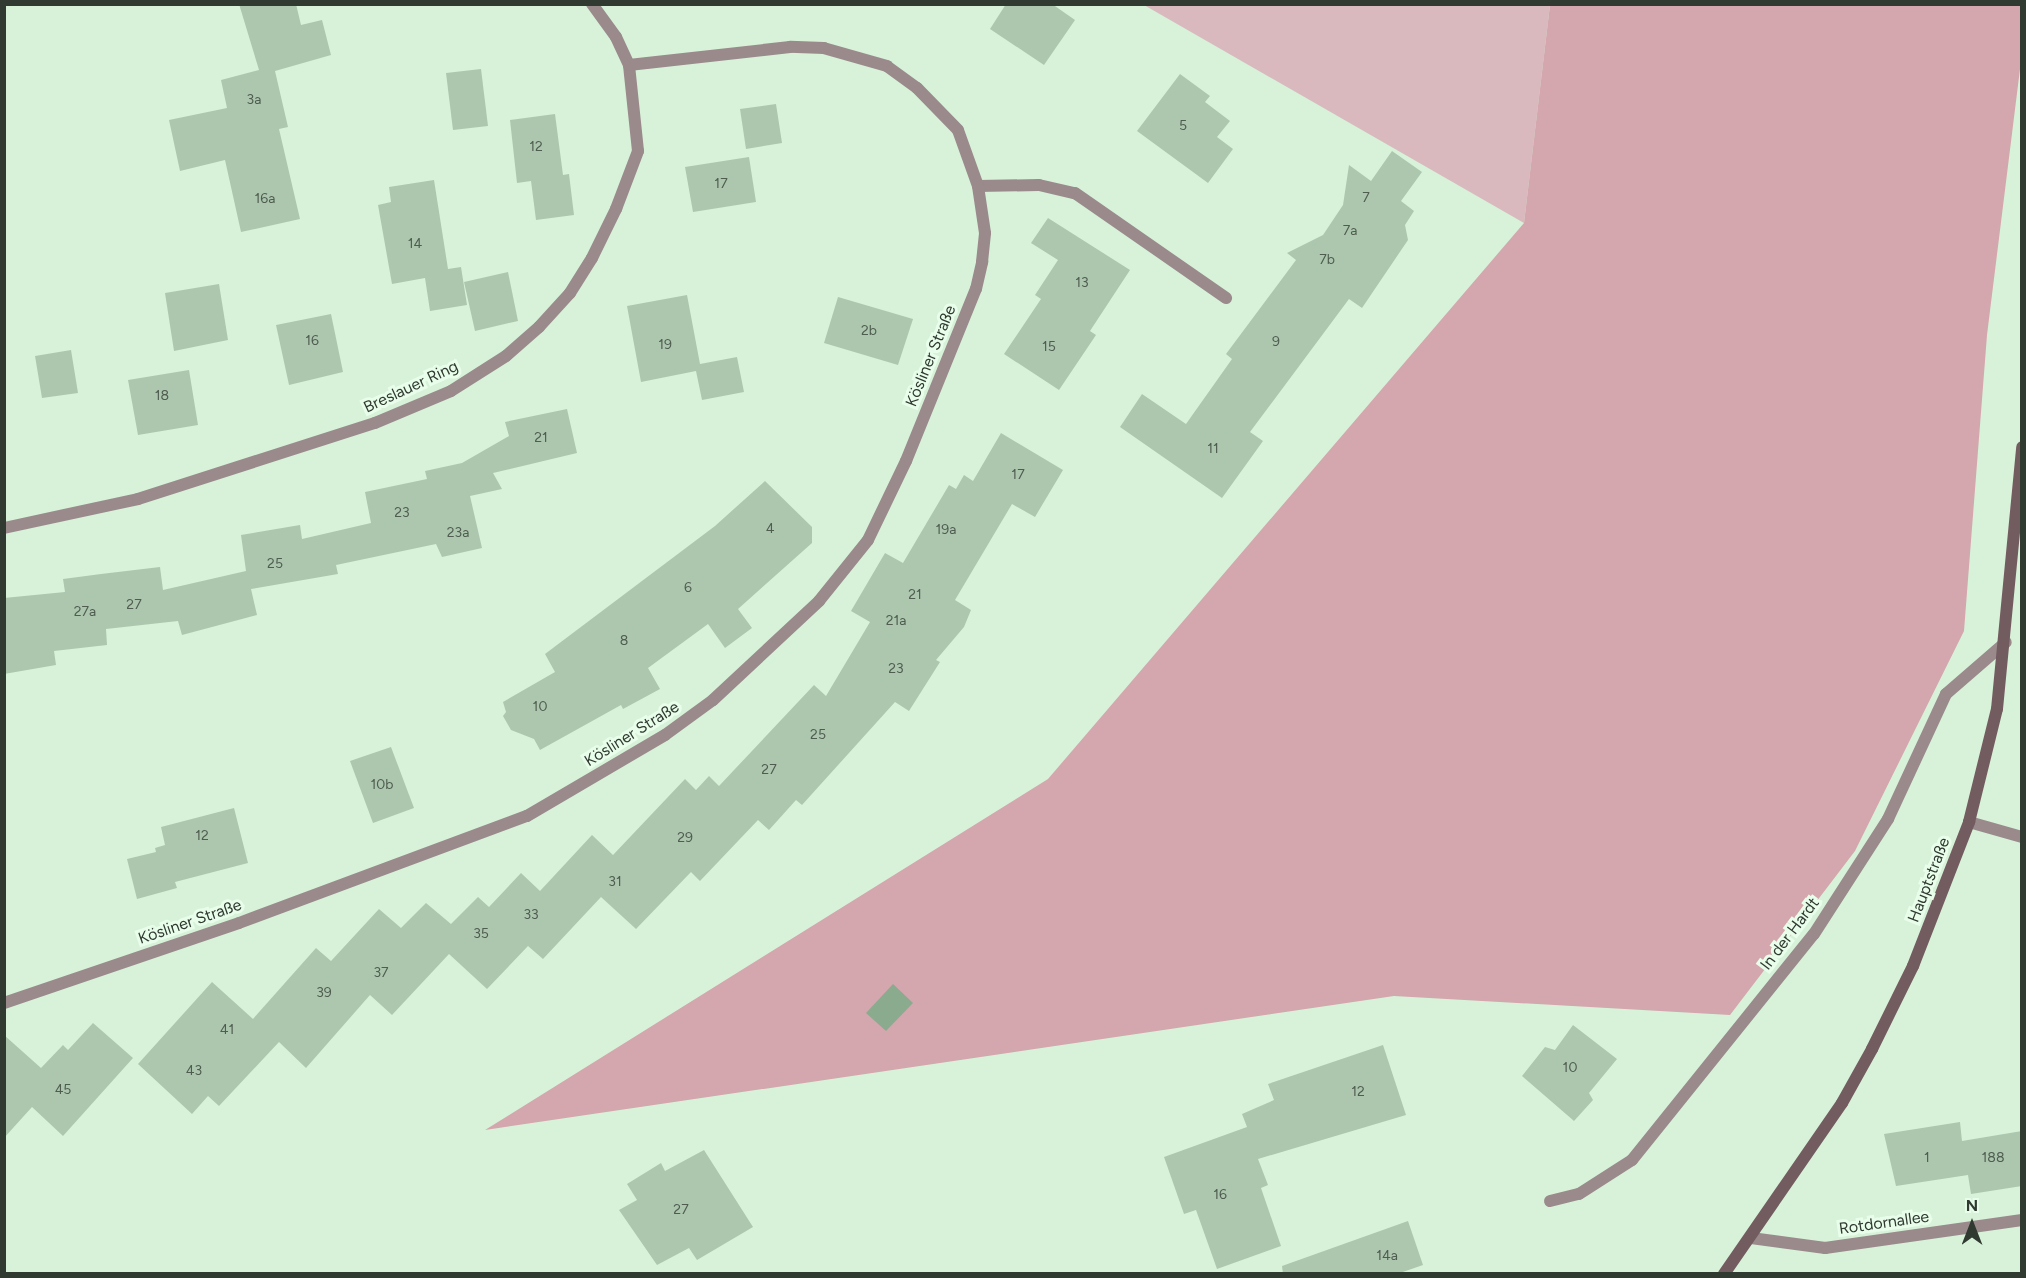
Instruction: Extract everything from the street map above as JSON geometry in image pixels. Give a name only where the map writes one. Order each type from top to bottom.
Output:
[{"type":"main road","name":"Hauptstraße","points":[[1724,1274],[1842,1103],[1872,1049],[1913,966],[1969,822],[1995,719],[2006,642],[2022,447]]},
{"type":"street","name":"Breslauer Ring","points":[[4,528],[138,499],[303,449],[451,391],[506,356],[570,293],[616,209],[638,151],[629,65],[616,37],[592,4]]},
{"type":"street","name":"Kösliner Straße","points":[[4,1003],[239,923],[527,816],[629,757],[713,700],[819,601],[868,540],[906,461],[976,289],[985,233],[978,186],[958,130],[917,88],[887,66],[824,48],[790,47],[629,65]]},
{"type":"street","points":[[978,186],[1039,185],[1075,193],[1226,298]]},
{"type":"street","name":"In der Hardt","points":[[1550,1201],[1579,1194],[1632,1160],[1814,934],[1888,819],[1946,694],[2006,642]]},
{"type":"street","points":[[1969,822],[2022,837]]},
{"type":"street","name":"Rotdornallee","points":[[1750,1238],[1825,1248],[2022,1220]]},
{"type":"shaded area","points":[[1144,5],[1550,5],[1524,223]]},
{"type":"shaded area","points":[[1550,5],[2021,5],[2021,61],[1987,335],[1964,631],[1855,851],[1730,1015],[1394,996],[485,1130],[1048,779],[1524,223]]},
{"type":"shaded area","points":[[893,984],[913,1003],[886,1031],[866,1013]]},
{"type":"building","points":[[239,4],[296,4],[301,25],[322,20],[331,55],[275,71],[288,127],[279,129],[300,219],[241,232],[225,160],[180,171],[169,120],[227,108],[221,80],[259,70]]},
{"type":"building","points":[[1006,4],[1052,4],[1075,20],[1044,65],[990,29]]},
{"type":"building","points":[[481,69],[488,126],[453,130],[446,73]]},
{"type":"building","points":[[1180,74],[1210,96],[1205,102],[1230,121],[1217,137],[1233,149],[1208,183],[1137,131]]},
{"type":"building","points":[[776,104],[782,143],[746,149],[740,109]]},
{"type":"building","points":[[555,114],[563,175],[569,174],[574,215],[536,220],[531,181],[517,183],[510,120]]},
{"type":"building","points":[[1392,151],[1422,172],[1401,201],[1414,211],[1405,225],[1408,240],[1362,308],[1349,299],[1250,432],[1263,441],[1222,498],[1120,427],[1142,394],[1186,424],[1232,359],[1226,354],[1296,260],[1287,253],[1323,235],[1343,205],[1349,165],[1371,181]]},
{"type":"building","points":[[749,157],[756,202],[693,212],[685,167]]},
{"type":"building","points":[[434,180],[448,269],[461,267],[467,305],[430,311],[425,278],[392,284],[378,205],[391,202],[389,187]]},
{"type":"building","points":[[1048,218],[1130,270],[1090,331],[1096,335],[1059,390],[1004,354],[1041,299],[1035,295],[1058,260],[1031,243]]},
{"type":"building","points":[[508,272],[518,321],[475,331],[464,282]]},
{"type":"building","points":[[219,284],[228,340],[174,351],[165,293]]},
{"type":"building","points":[[687,295],[700,364],[737,357],[744,392],[702,400],[696,371],[641,382],[627,306]]},
{"type":"building","points":[[838,297],[913,319],[898,365],[824,343]]},
{"type":"building","points":[[331,314],[343,372],[289,385],[276,325]]},
{"type":"building","points":[[71,350],[78,393],[42,398],[35,356]]},
{"type":"building","points":[[189,370],[198,425],[138,435],[128,380]]},
{"type":"building","points":[[567,409],[577,453],[493,473],[502,489],[470,496],[482,548],[442,557],[436,544],[336,565],[338,574],[251,589],[257,615],[182,635],[178,621],[106,629],[107,645],[54,651],[56,665],[4,674],[4,598],[65,592],[63,579],[160,567],[163,590],[246,571],[241,535],[300,525],[302,539],[371,523],[365,492],[427,479],[425,471],[462,463],[509,436],[505,422]]},
{"type":"building","points":[[1001,433],[1063,470],[1035,517],[1012,504],[955,600],[971,610],[964,627],[936,660],[940,662],[909,711],[895,702],[802,805],[796,800],[769,830],[758,820],[700,881],[691,872],[636,929],[601,897],[543,959],[528,946],[487,989],[449,954],[392,1015],[370,995],[306,1068],[279,1042],[219,1106],[208,1096],[192,1114],[138,1064],[212,982],[253,1019],[316,948],[331,961],[379,909],[401,928],[426,903],[451,924],[478,897],[489,907],[521,873],[540,891],[592,835],[613,855],[685,779],[696,790],[709,776],[719,786],[814,685],[826,696],[870,622],[851,611],[885,553],[903,563],[949,485],[956,489],[964,475],[973,481]]},
{"type":"building","points":[[765,481],[812,527],[812,543],[738,609],[752,628],[725,648],[708,624],[648,668],[660,689],[623,709],[621,705],[540,750],[534,739],[511,730],[503,716],[506,712],[503,702],[555,672],[545,654],[715,526]]},
{"type":"building","points":[[391,747],[414,808],[373,823],[350,761]]},
{"type":"building","points":[[234,808],[248,863],[175,882],[177,888],[137,899],[127,859],[156,852],[155,848],[165,845],[161,827]]},
{"type":"building","points":[[93,1023],[133,1058],[63,1136],[32,1107],[4,1138],[4,1035],[41,1068],[63,1045],[68,1050]]},
{"type":"building","points":[[1573,1025],[1617,1059],[1589,1093],[1593,1100],[1574,1121],[1522,1076],[1545,1047],[1555,1050]]},
{"type":"building","points":[[1383,1045],[1406,1115],[1258,1159],[1268,1185],[1261,1188],[1281,1246],[1217,1269],[1196,1210],[1184,1214],[1164,1157],[1247,1127],[1242,1114],[1274,1100],[1268,1084]]},
{"type":"building","points":[[1960,1122],[1962,1141],[2022,1131],[2022,1186],[1971,1194],[1968,1175],[1896,1186],[1884,1134]]},
{"type":"building","points":[[704,1150],[753,1227],[697,1260],[689,1248],[657,1265],[619,1210],[637,1200],[627,1184],[661,1163],[665,1171]]},
{"type":"building","points":[[1408,1221],[1423,1265],[1397,1274],[1283,1274],[1282,1266]]}]
